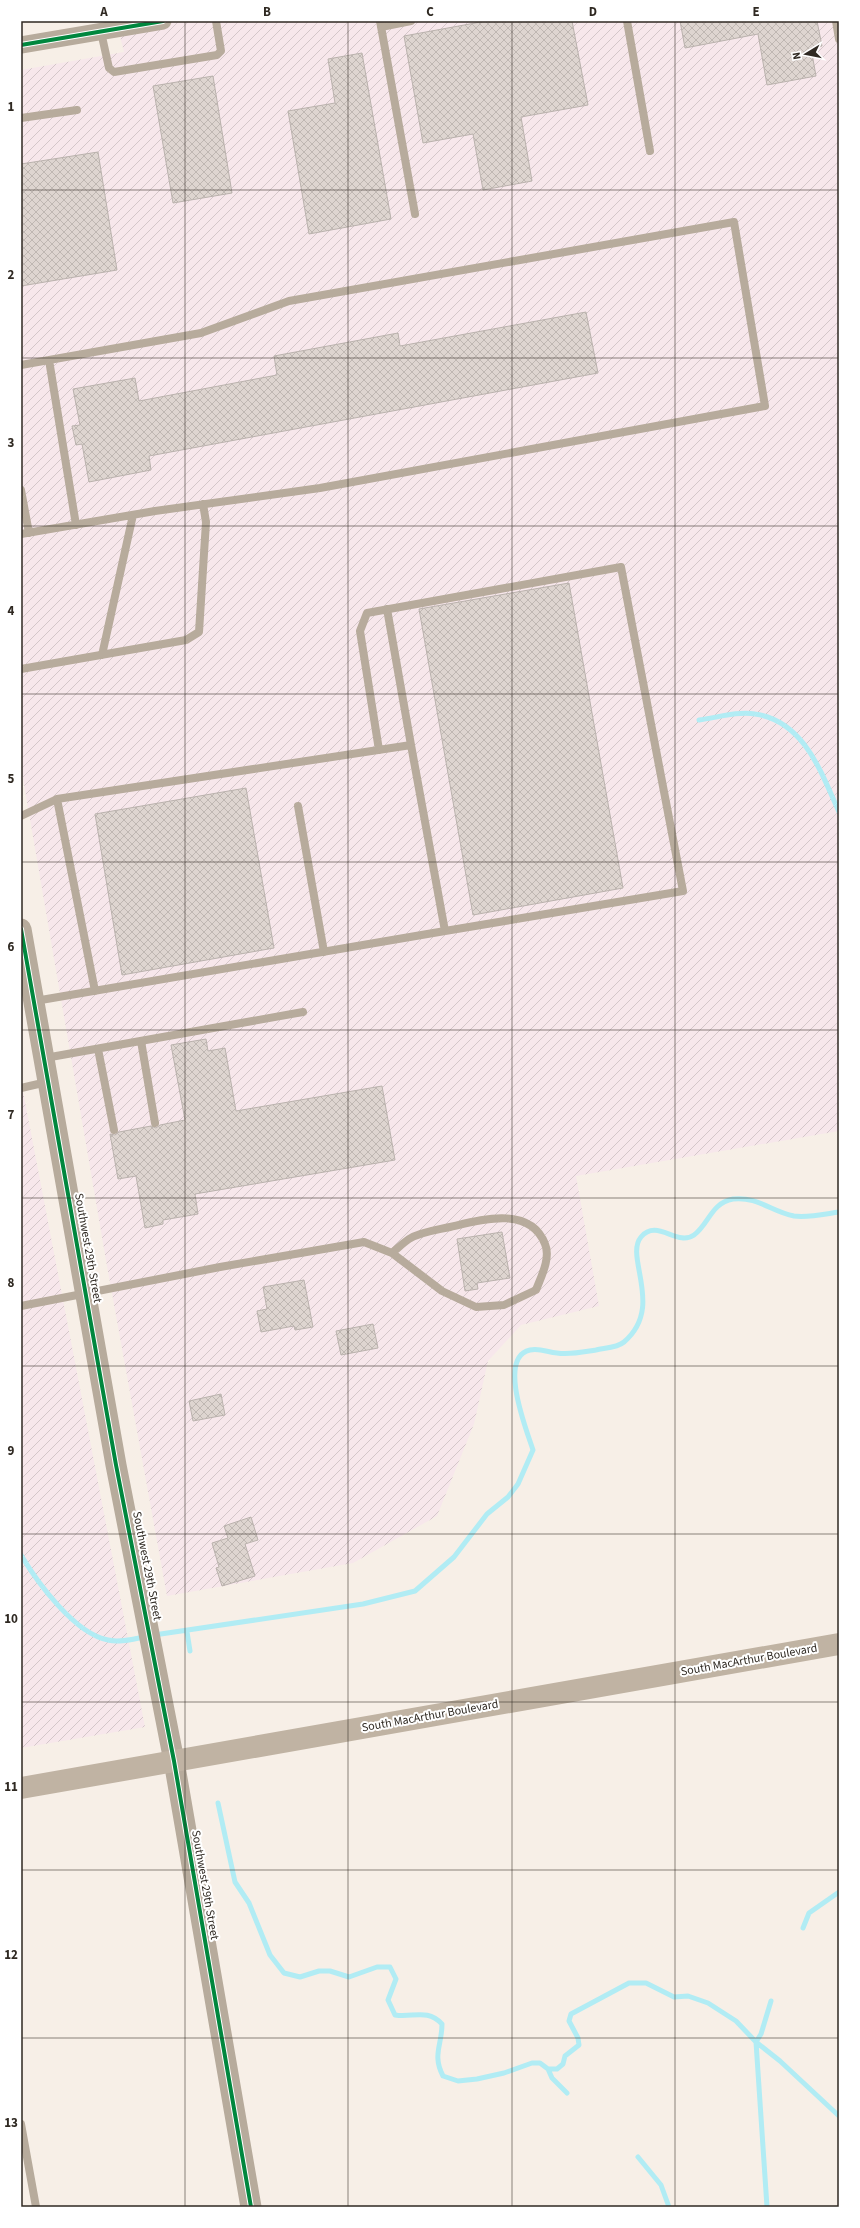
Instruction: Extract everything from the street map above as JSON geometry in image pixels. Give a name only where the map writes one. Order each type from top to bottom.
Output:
[{"type":"main road","name":"South MacArthur Boulevard","points":[[21,1788],[839,1644]]},
{"type":"street","points":[[21,45],[163,21]]},
{"type":"street","name":"Southwest 29th Street","points":[[21,929],[116,1465],[174,1761],[251,2207]]},
{"type":"lane","points":[[101,32],[109,68],[114,72],[217,55],[221,51],[216,21]]},
{"type":"lane","points":[[411,21],[381,24],[415,214]]},
{"type":"lane","points":[[627,21],[650,151]]},
{"type":"lane","points":[[836,21],[839,39]]},
{"type":"lane","points":[[21,118],[77,110]]},
{"type":"lane","points":[[21,365],[201,332],[289,301],[734,222],[765,406],[320,488],[203,504],[25,534],[21,490]]},
{"type":"lane","points":[[49,360],[76,525]]},
{"type":"lane","points":[[21,670],[186,640],[199,632],[206,522],[203,504]]},
{"type":"lane","points":[[102,655],[133,515]]},
{"type":"lane","points":[[34,1001],[683,891],[621,567],[367,613],[360,631],[379,750]]},
{"type":"lane","points":[[387,609],[445,931]]},
{"type":"lane","points":[[21,816],[57,799],[411,745]]},
{"type":"lane","points":[[57,799],[95,991]]},
{"type":"lane","points":[[298,806],[324,952]]},
{"type":"lane","points":[[44,1058],[303,1012]]},
{"type":"lane","points":[[140,1041],[155,1123]]},
{"type":"lane","points":[[98,1049],[114,1130]]},
{"type":"lane","points":[[21,1088],[48,1082]]},
{"type":"lane","points":[[21,1306],[364,1242],[392,1253],[442,1291],[476,1307],[504,1305],[536,1290],[546,1262],[545,1244],[534,1226],[512,1218],[484,1219],[432,1231],[410,1238],[392,1253]]},
{"type":"lane","points":[[21,2124],[36,2207]]},
{"type":"shaded area","points":[[116,21],[839,21],[839,1131],[576,1176],[599,1306],[521,1325],[488,1361],[474,1424],[437,1516],[353,1563],[167,1596],[107,1266],[21,767],[21,70],[124,52]]},
{"type":"shaded area","points":[[21,1081],[145,1727],[21,1748]]},
{"type":"building","points":[[486,21],[572,21],[588,105],[521,117],[532,181],[483,190],[473,134],[423,143],[404,36]]},
{"type":"building","points":[[680,21],[817,21],[822,46],[811,48],[816,76],[767,85],[758,34],[685,48]]},
{"type":"building","points":[[362,53],[391,219],[309,234],[288,111],[335,103],[328,59]]},
{"type":"building","points":[[213,76],[232,193],[173,203],[153,86]]},
{"type":"building","points":[[98,152],[117,270],[21,286],[21,164]]},
{"type":"building","points":[[586,312],[598,373],[149,456],[151,470],[89,482],[82,444],[76,445],[72,426],[80,425],[73,389],[135,378],[139,401],[277,375],[274,356],[398,333],[400,346]]},
{"type":"building","points":[[569,583],[623,888],[473,915],[419,609]]},
{"type":"building","points":[[246,788],[274,948],[122,975],[95,814]]},
{"type":"building","points":[[206,1039],[208,1051],[225,1048],[236,1111],[382,1086],[395,1160],[195,1194],[198,1214],[163,1220],[163,1224],[145,1228],[136,1176],[118,1179],[110,1134],[115,1135],[119,1132],[151,1126],[156,1128],[160,1125],[185,1120],[171,1045]]},
{"type":"building","points":[[502,1232],[510,1278],[477,1283],[478,1289],[465,1291],[457,1239]]},
{"type":"building","points":[[304,1280],[313,1327],[295,1330],[294,1326],[261,1332],[257,1311],[267,1309],[263,1287]]},
{"type":"building","points":[[373,1324],[378,1348],[341,1355],[336,1331]]},
{"type":"building","points":[[221,1394],[225,1415],[193,1421],[189,1401]]},
{"type":"building","points":[[251,1517],[258,1540],[245,1544],[255,1576],[222,1586],[216,1568],[219,1567],[212,1543],[228,1538],[224,1526]]},
{"type":"waterway","points":[[699,720],[748,713],[772,719],[786,727],[809,751],[839,812]]},
{"type":"waterway","points":[[154,1635],[363,1604],[415,1591],[454,1557],[487,1514],[508,1497],[518,1484],[533,1450],[517,1396],[515,1380],[516,1366],[520,1356],[530,1350],[567,1354],[614,1347],[624,1342],[636,1328],[642,1314],[643,1299],[637,1257],[637,1246],[641,1237],[647,1232],[654,1230],[681,1238],[687,1238],[694,1235],[699,1230],[715,1209],[726,1201],[733,1199],[750,1200],[794,1216],[811,1216],[839,1212]]},
{"type":"waterway","points":[[21,1555],[37,1579],[58,1605],[70,1618],[83,1628],[95,1636],[112,1641],[144,1637]]},
{"type":"waterway","points":[[187,1632],[190,1651]]},
{"type":"waterway","points":[[218,1803],[235,1882],[249,1903],[270,1955],[284,1973],[300,1977],[319,1971],[330,1971],[349,1977],[377,1967],[390,1967],[396,1979],[388,2000],[395,2015],[431,2016],[442,2024],[438,2050],[438,2062],[443,2076],[458,2081],[477,2079],[504,2073],[532,2063],[540,2063],[548,2069],[557,2069],[563,2064],[565,2056],[579,2045],[578,2038],[569,2021],[571,2014],[629,1983],[646,1983],[674,1997],[688,1996],[708,2003],[736,2021],[756,2042],[780,2061],[839,2116]]},
{"type":"waterway","points":[[803,1928],[809,1913],[839,1892]]},
{"type":"waterway","points":[[767,2207],[756,2042],[761,2034],[771,2001]]},
{"type":"waterway","points":[[548,2069],[552,2078],[567,2093]]},
{"type":"waterway","points":[[638,2157],[661,2185],[669,2207]]},
{"type":"cycle path","points":[[21,45],[163,21]]},
{"type":"cycle path","points":[[21,929],[116,1465],[174,1761],[251,2207]]}]
